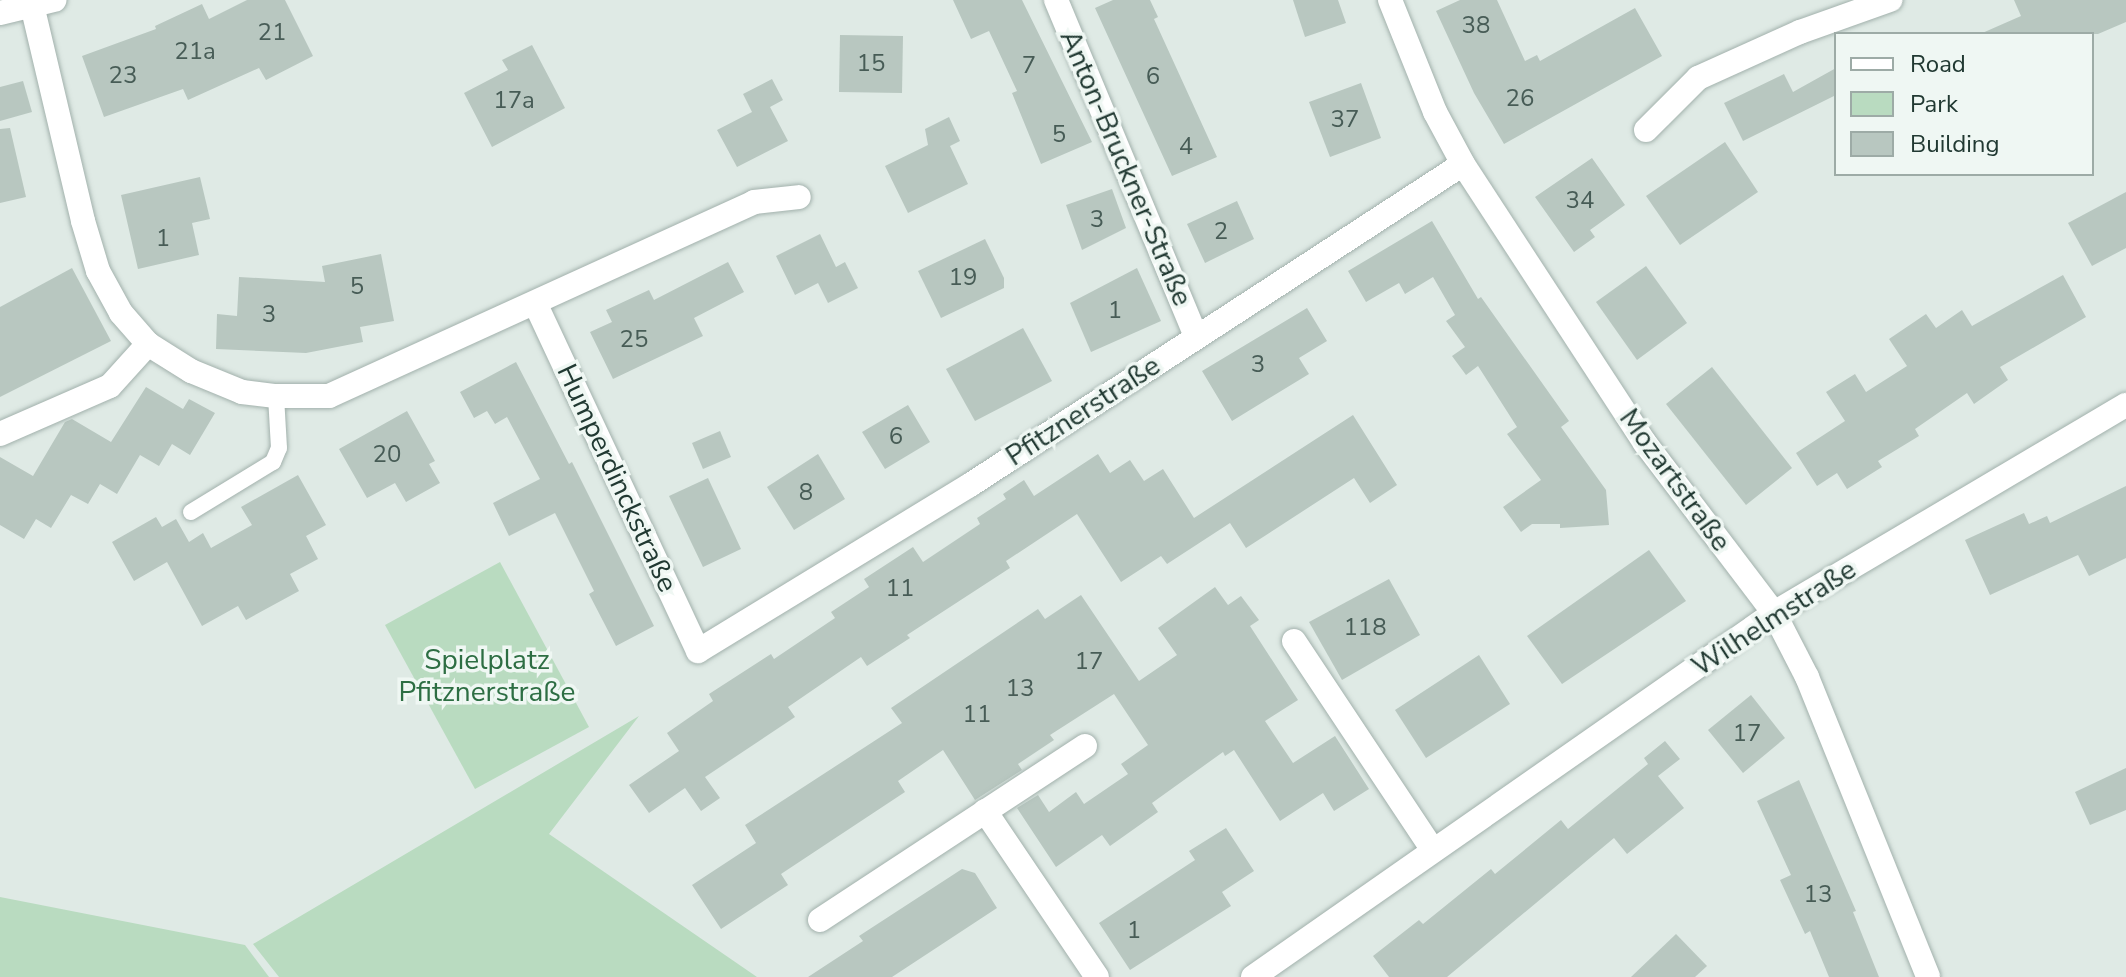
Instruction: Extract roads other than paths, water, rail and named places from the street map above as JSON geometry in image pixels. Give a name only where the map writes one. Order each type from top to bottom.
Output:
[{"type":"street","name":"Anton-Bruckner-Straße","points":[[1056,0],[1196,336]]},
{"type":"street","name":"Mozartstraße","points":[[1390,0],[1435,112],[1463,164],[1645,443],[1774,613],[1807,677],[1928,977]]},
{"type":"street","points":[[1646,130],[1698,78],[1800,32],[1890,0]]},
{"type":"street","points":[[0,13],[43,3],[98,271],[121,313],[148,344],[191,371],[242,392],[276,396],[329,396],[536,305],[754,202],[799,197]]},
{"type":"street","name":"Pfitznerstraße","points":[[698,651],[970,485],[1463,164]]},
{"type":"street","name":"Humperdinckstraße","points":[[536,305],[698,651]]},
{"type":"street","points":[[0,434],[110,386],[148,344]]},
{"type":"street","name":"Wilhelmstraße","points":[[1253,977],[1774,613],[2126,405]]},
{"type":"street","points":[[1294,641],[1433,850]]},
{"type":"street","points":[[820,920],[1085,746]]},
{"type":"street","points":[[985,811],[1097,977]]},
{"type":"lane","points":[[191,512],[273,462],[279,448],[276,396]]},
{"type":"park label","name":"Spielplatz Pfitznerstraße","points":[[487,676]]}]
